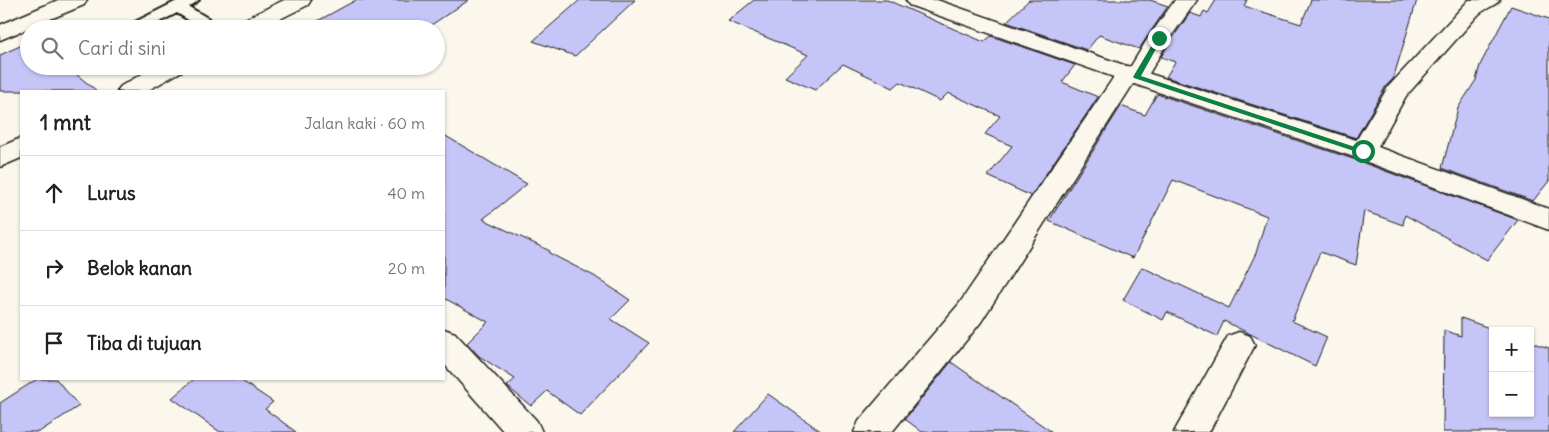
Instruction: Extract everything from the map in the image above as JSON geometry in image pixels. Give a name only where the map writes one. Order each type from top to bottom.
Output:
[{"type":"street","points":[[30,20],[76,0]]},
{"type":"street","points":[[261,20],[300,0]]},
{"type":"street","points":[[917,0],[1132,75],[1363,151],[1549,220]]},
{"type":"street","points":[[871,432],[970,313],[1132,75],[1186,0]]},
{"type":"street","points":[[1363,151],[1396,92],[1470,10],[1479,3],[1489,0]]},
{"type":"street","points":[[0,33],[20,24]]},
{"type":"street","points":[[131,90],[158,75]]},
{"type":"street","points":[[0,158],[20,148]]},
{"type":"street","points":[[445,343],[525,432]]},
{"type":"street","points":[[1191,432],[1239,345]]},
{"type":"lane","points":[[151,20],[184,4],[204,20]]},
{"type":"building","points":[[356,0],[469,0],[439,20],[319,20]]},
{"type":"building","points":[[580,0],[635,0],[575,56],[533,41]]},
{"type":"building","points":[[754,0],[887,0],[984,42],[991,36],[1075,65],[1062,82],[1098,97],[1031,196],[988,176],[1012,146],[985,134],[1000,116],[948,93],[940,101],[900,82],[893,88],[843,64],[815,90],[785,77],[808,55],[728,21]]},
{"type":"building","points":[[1029,0],[1150,0],[1168,6],[1139,49],[1099,35],[1087,50],[1006,22]]},
{"type":"building","points":[[1216,0],[1247,0],[1244,6],[1301,24],[1311,0],[1417,0],[1393,79],[1386,86],[1356,138],[1166,77],[1175,62],[1161,57],[1172,39],[1190,13],[1201,17],[1204,11],[1208,13]]},
{"type":"building","points":[[1511,6],[1549,19],[1549,181],[1533,201],[1442,168],[1458,108],[1476,80],[1480,65]]},
{"type":"building","points":[[20,46],[20,75],[77,75],[96,90],[0,91],[0,55]]},
{"type":"building","points":[[1157,94],[1353,159],[1518,220],[1487,260],[1405,215],[1403,225],[1364,211],[1356,265],[1320,252],[1292,321],[1327,337],[1315,366],[1224,321],[1217,336],[1167,312],[1163,320],[1123,300],[1142,267],[1229,308],[1256,253],[1267,216],[1173,180],[1133,258],[1049,221],[1121,106],[1145,115]]},
{"type":"building","points":[[445,136],[527,184],[483,219],[550,251],[549,253],[594,276],[630,300],[611,319],[649,343],[580,415],[547,391],[531,406],[507,386],[515,379],[479,356],[467,343],[488,322],[445,299]]},
{"type":"building","points":[[1461,318],[1489,328],[1489,417],[1534,417],[1534,343],[1549,348],[1549,432],[1443,432],[1444,330],[1461,336]]},
{"type":"building","points":[[951,362],[1052,432],[922,432],[905,419]]},
{"type":"building","points":[[35,380],[57,380],[79,406],[39,432],[0,432],[0,403]]},
{"type":"building","points":[[193,380],[240,380],[273,402],[265,409],[296,432],[220,432],[172,398]]},
{"type":"building","points":[[768,394],[822,432],[734,432]]},
{"type":"route","points":[[1159,38],[1136,77],[1363,151]]}]
